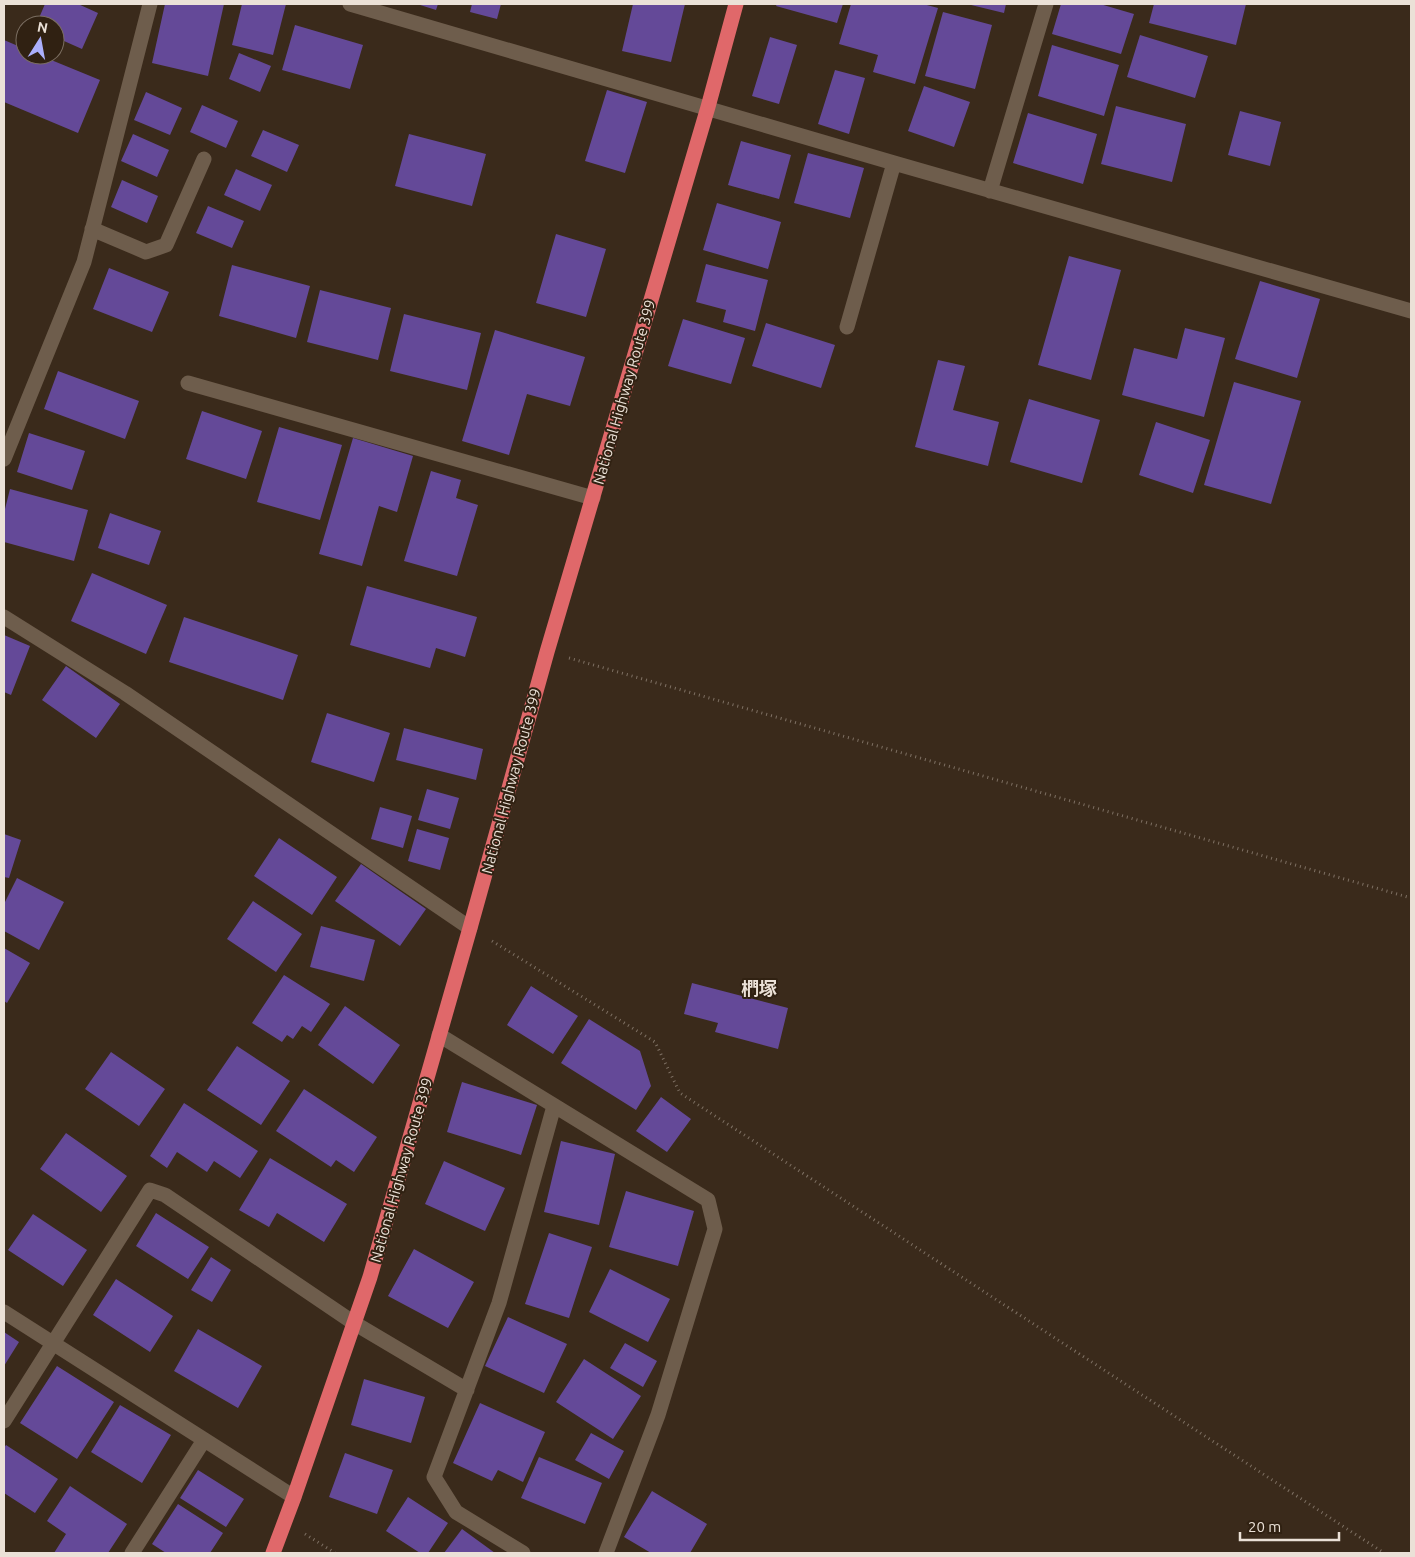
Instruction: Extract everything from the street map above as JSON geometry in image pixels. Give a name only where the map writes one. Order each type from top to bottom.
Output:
[{"type":"highway","name":"National Highway Route 399","points":[[273,1553],[286,1521],[373,1268],[547,652],[708,107],[736,4]]},
{"type":"lane","points":[[4,459],[84,262],[150,4]]},
{"type":"lane","points":[[350,4],[708,107],[894,163],[1411,311]]},
{"type":"lane","points":[[990,190],[1046,4]]},
{"type":"lane","points":[[92,229],[146,252],[166,245],[204,159]]},
{"type":"lane","points":[[847,327],[894,163]]},
{"type":"lane","points":[[188,383],[592,498]]},
{"type":"lane","points":[[4,617],[125,693],[470,928]]},
{"type":"lane","points":[[440,1035],[708,1200],[715,1229],[658,1415],[606,1553]]},
{"type":"lane","points":[[523,1553],[456,1512],[434,1477],[498,1303],[554,1106]]},
{"type":"lane","points":[[4,1421],[150,1190],[165,1195],[354,1323],[467,1390]]},
{"type":"lane","points":[[4,1312],[294,1497]]},
{"type":"lane","points":[[132,1553],[204,1440]]},
{"type":"path","points":[[547,652],[1411,898]]},
{"type":"path","points":[[470,928],[654,1042],[680,1093],[1384,1553]]},
{"type":"path","points":[[286,1521],[335,1553]]},
{"type":"building","points":[[45,4],[78,4],[98,13],[82,49],[65,41],[65,15],[40,15]]},
{"type":"building","points":[[165,4],[224,4],[208,76],[152,63]]},
{"type":"building","points":[[242,4],[286,4],[273,55],[232,45]]},
{"type":"building","points":[[417,4],[438,4],[436,10]]},
{"type":"building","points":[[472,4],[501,4],[497,19],[470,12]]},
{"type":"building","points":[[633,4],[685,4],[671,62],[622,51]]},
{"type":"building","points":[[777,4],[843,4],[837,23],[776,6]]},
{"type":"building","points":[[851,4],[923,4],[938,8],[915,84],[873,72],[878,55],[839,44]]},
{"type":"building","points":[[967,4],[1006,4],[1004,13]]},
{"type":"building","points":[[1061,4],[1100,4],[1134,14],[1121,54],[1052,34]]},
{"type":"building","points":[[1154,4],[1246,4],[1236,45],[1149,23]]},
{"type":"building","points":[[943,12],[992,25],[975,89],[925,76]]},
{"type":"building","points":[[295,25],[363,45],[350,89],[282,70]]},
{"type":"building","points":[[1140,35],[1208,56],[1195,98],[1127,77]]},
{"type":"building","points":[[770,37],[797,45],[779,104],[752,96]]},
{"type":"building","points":[[4,40],[15,45],[15,65],[63,65],[100,80],[78,133],[4,102]]},
{"type":"building","points":[[1052,45],[1119,65],[1104,116],[1038,96]]},
{"type":"building","points":[[239,53],[271,66],[260,92],[229,79]]},
{"type":"building","points":[[835,70],[865,78],[849,134],[818,124]]},
{"type":"building","points":[[924,86],[970,102],[954,147],[908,131]]},
{"type":"building","points":[[607,90],[647,102],[625,173],[585,161]]},
{"type":"building","points":[[146,92],[182,108],[170,135],[134,120]]},
{"type":"building","points":[[202,105],[238,121],[226,148],[190,132]]},
{"type":"building","points":[[1116,106],[1186,124],[1172,182],[1101,164]]},
{"type":"building","points":[[1240,111],[1281,122],[1270,166],[1228,155]]},
{"type":"building","points":[[1028,113],[1097,134],[1083,184],[1013,163]]},
{"type":"building","points":[[263,130],[299,145],[287,172],[251,156]]},
{"type":"building","points":[[133,134],[169,150],[157,177],[121,161]]},
{"type":"building","points":[[409,134],[486,154],[472,206],[395,186]]},
{"type":"building","points":[[741,141],[791,155],[779,199],[728,185]]},
{"type":"building","points":[[808,153],[864,168],[850,218],[794,203]]},
{"type":"building","points":[[236,169],[272,185],[260,211],[224,195]]},
{"type":"building","points":[[122,180],[158,196],[147,223],[111,207]]},
{"type":"building","points":[[717,203],[781,222],[768,269],[703,250]]},
{"type":"building","points":[[208,206],[244,221],[232,248],[196,233]]},
{"type":"building","points":[[556,234],[606,249],[586,317],[536,303]]},
{"type":"building","points":[[1069,256],[1121,270],[1091,380],[1038,365]]},
{"type":"building","points":[[706,264],[768,280],[755,331],[723,322],[726,310],[696,302]]},
{"type":"building","points":[[232,265],[310,286],[296,338],[219,316]]},
{"type":"building","points":[[109,268],[169,292],[152,332],[93,309]]},
{"type":"building","points":[[1260,281],[1320,299],[1297,378],[1235,359]]},
{"type":"building","points":[[320,290],[391,308],[378,360],[307,342]]},
{"type":"building","points":[[404,314],[481,333],[467,390],[390,371]]},
{"type":"building","points":[[683,319],[745,338],[731,384],[668,366]]},
{"type":"building","points":[[766,323],[835,345],[821,388],[752,366]]},
{"type":"building","points":[[1185,328],[1225,338],[1204,417],[1122,395],[1134,348],[1177,359]]},
{"type":"building","points":[[495,330],[585,357],[570,406],[527,394],[509,455],[462,441]]},
{"type":"building","points":[[938,360],[965,366],[953,410],[999,422],[988,466],[915,447]]},
{"type":"building","points":[[58,371],[139,401],[125,439],[44,409]]},
{"type":"building","points":[[1234,382],[1301,401],[1271,504],[1204,485]]},
{"type":"building","points":[[1029,399],[1100,420],[1082,483],[1010,462]]},
{"type":"building","points":[[202,411],[262,431],[246,479],[186,459]]},
{"type":"building","points":[[1156,422],[1210,440],[1193,493],[1139,475]]},
{"type":"building","points":[[279,427],[342,445],[320,520],[257,502]]},
{"type":"building","points":[[29,433],[85,451],[72,490],[17,472]]},
{"type":"building","points":[[353,438],[413,456],[397,512],[379,506],[362,566],[319,554]]},
{"type":"building","points":[[431,471],[461,480],[456,498],[478,505],[457,576],[404,561]]},
{"type":"building","points":[[10,489],[88,510],[74,561],[4,542],[4,513]]},
{"type":"building","points":[[110,513],[161,531],[149,565],[98,548]]},
{"type":"building","points":[[92,573],[167,605],[146,654],[71,621]]},
{"type":"building","points":[[367,586],[477,617],[465,657],[436,648],[430,668],[350,645]]},
{"type":"building","points":[[184,617],[298,655],[283,700],[169,662]]},
{"type":"building","points":[[4,635],[30,646],[11,695],[4,692]]},
{"type":"building","points":[[66,666],[120,704],[96,738],[42,700]]},
{"type":"building","points":[[327,713],[390,733],[374,782],[311,762]]},
{"type":"building","points":[[404,728],[483,749],[476,780],[396,760]]},
{"type":"building","points":[[427,789],[459,798],[450,829],[418,820]]},
{"type":"building","points":[[380,807],[412,816],[403,848],[371,839]]},
{"type":"building","points":[[417,829],[449,838],[440,870],[408,861]]},
{"type":"building","points":[[4,834],[21,840],[9,878],[4,877]]},
{"type":"building","points":[[279,838],[337,877],[312,915],[254,876]]},
{"type":"building","points":[[361,864],[426,909],[400,946],[335,901]]},
{"type":"building","points":[[17,878],[64,902],[39,950],[4,931],[4,904]]},
{"type":"building","points":[[253,901],[302,934],[276,972],[227,939]]},
{"type":"building","points":[[321,926],[375,940],[364,981],[310,967]]},
{"type":"building","points":[[4,948],[30,963],[7,1003],[4,1001]]},
{"type":"building","points":[[284,975],[330,1004],[311,1032],[302,1026],[293,1039],[287,1035],[282,1042],[252,1023]]},
{"type":"building","points":[[692,983],[788,1008],[778,1049],[715,1032],[718,1023],[684,1014]]},
{"type":"building","points":[[531,986],[578,1016],[553,1054],[507,1025]]},
{"type":"building","points":[[345,1006],[400,1045],[373,1084],[318,1045]]},
{"type":"building","points":[[589,1019],[640,1051],[651,1086],[636,1110],[561,1063]]},
{"type":"building","points":[[237,1046],[290,1081],[261,1125],[207,1090]]},
{"type":"building","points":[[111,1052],[165,1089],[139,1126],[85,1089]]},
{"type":"building","points":[[462,1082],[537,1105],[521,1155],[447,1132]]},
{"type":"building","points":[[304,1089],[377,1137],[354,1172],[336,1160],[331,1167],[276,1131]]},
{"type":"building","points":[[661,1097],[691,1119],[667,1152],[636,1131]]},
{"type":"building","points":[[184,1103],[258,1151],[240,1178],[214,1161],[207,1172],[177,1152],[167,1168],[150,1156]]},
{"type":"building","points":[[66,1133],[127,1176],[101,1212],[40,1169]]},
{"type":"building","points":[[561,1141],[615,1154],[599,1225],[544,1212]]},
{"type":"building","points":[[270,1158],[347,1204],[324,1242],[277,1213],[269,1227],[239,1210]]},
{"type":"building","points":[[444,1161],[505,1188],[485,1231],[425,1204]]},
{"type":"building","points":[[626,1191],[694,1211],[678,1266],[609,1247]]},
{"type":"building","points":[[156,1213],[209,1247],[188,1279],[136,1246]]},
{"type":"building","points":[[33,1214],[87,1250],[63,1286],[8,1250]]},
{"type":"building","points":[[549,1233],[592,1247],[569,1318],[525,1304]]},
{"type":"building","points":[[414,1249],[474,1282],[448,1328],[388,1296]]},
{"type":"building","points":[[211,1257],[231,1270],[212,1302],[191,1290]]},
{"type":"building","points":[[610,1269],[670,1299],[648,1342],[589,1312]]},
{"type":"building","points":[[116,1279],[173,1316],[150,1352],[93,1315]]},
{"type":"building","points":[[508,1317],[567,1344],[544,1393],[485,1366]]},
{"type":"building","points":[[198,1329],[262,1366],[238,1408],[174,1371]]},
{"type":"building","points":[[4,1332],[19,1342],[4,1366]]},
{"type":"building","points":[[625,1343],[657,1361],[643,1387],[610,1368]]},
{"type":"building","points":[[584,1359],[641,1396],[613,1439],[556,1402]]},
{"type":"building","points":[[57,1366],[114,1402],[77,1459],[20,1423]]},
{"type":"building","points":[[364,1379],[425,1397],[411,1443],[351,1425]]},
{"type":"building","points":[[480,1403],[545,1432],[523,1482],[498,1470],[492,1481],[453,1463]]},
{"type":"building","points":[[120,1405],[171,1435],[142,1483],[91,1452]]},
{"type":"building","points":[[591,1433],[624,1451],[609,1479],[575,1460]]},
{"type":"building","points":[[6,1445],[58,1479],[35,1513],[4,1493],[4,1448]]},
{"type":"building","points":[[345,1453],[393,1470],[377,1514],[329,1497]]},
{"type":"building","points":[[539,1457],[602,1483],[585,1524],[521,1498]]},
{"type":"building","points":[[198,1470],[244,1499],[226,1527],[180,1498]]},
{"type":"building","points":[[70,1486],[127,1524],[108,1553],[54,1553],[66,1534],[47,1521]]},
{"type":"building","points":[[652,1491],[707,1524],[690,1553],[651,1553],[624,1537]]},
{"type":"building","points":[[408,1497],[448,1523],[428,1553],[420,1553],[386,1531]]},
{"type":"building","points":[[178,1504],[223,1533],[210,1553],[166,1553],[152,1544]]},
{"type":"building","points":[[462,1529],[495,1553],[444,1553]]},
{"type":"district","name":"椚塚","points":[[759,988]]}]
